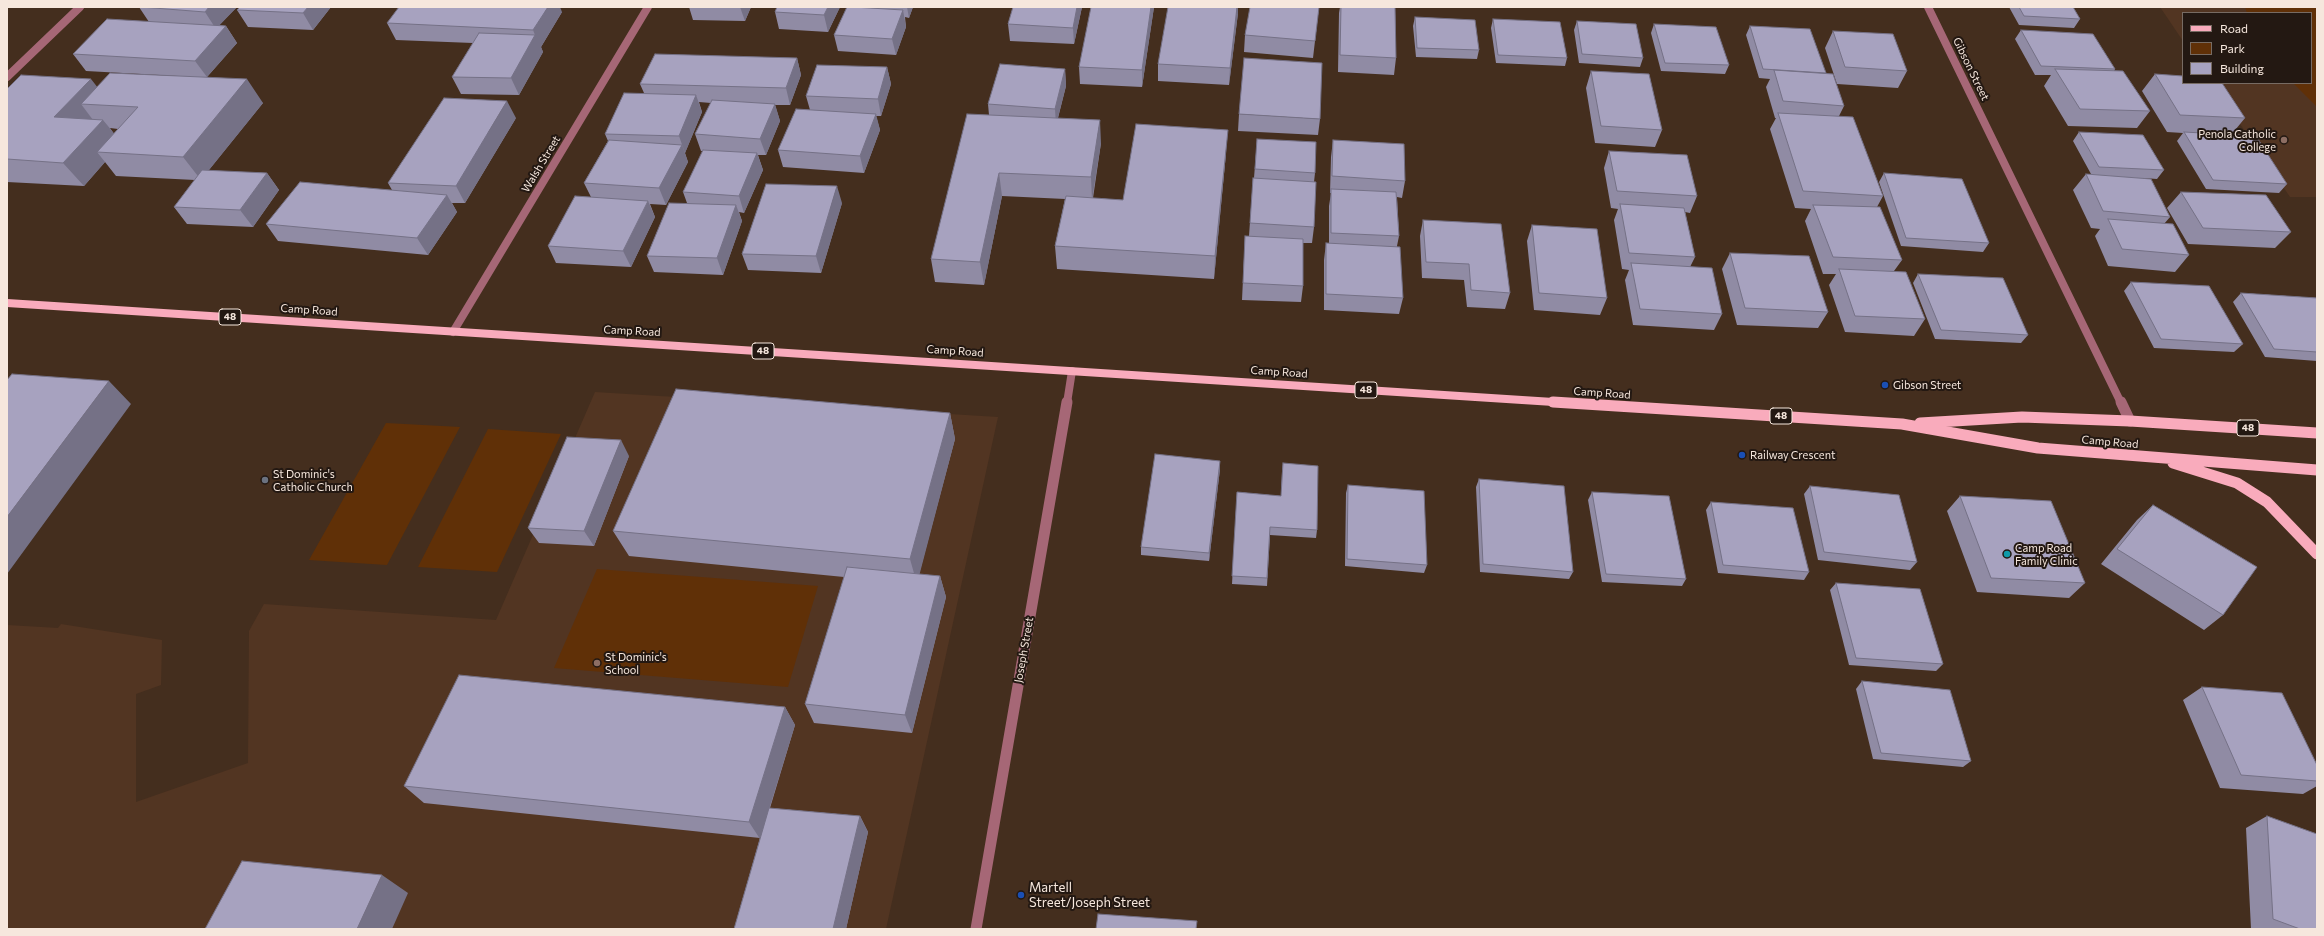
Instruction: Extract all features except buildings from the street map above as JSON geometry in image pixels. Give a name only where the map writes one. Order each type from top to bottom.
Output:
[{"type":"main road","name":"Camp Road","points":[[7,303],[1902,424],[2038,448],[2317,470]]},
{"type":"main road","name":"Camp Road","points":[[1902,424],[2022,417],[2130,421],[2317,432]]},
{"type":"main road","points":[[2156,458],[2237,483],[2267,502],[2317,554]]},
{"type":"street","points":[[7,77],[80,7]]},
{"type":"street","name":"Walsh Street","points":[[453,332],[648,7]]},
{"type":"street","name":"Gibson Street","points":[[1928,7],[2130,421]]},
{"type":"street","name":"Joseph Street","points":[[976,929],[1072,371]]},
{"type":"shaded area","name":"Penola Catholic College","points":[[2160,7],[2317,7],[2317,197],[2290,197],[2213,84],[2312,84],[2312,12],[2182,12],[2182,40]]},
{"type":"shaded area","name":"St Dominic's School","points":[[595,392],[998,417],[886,929],[7,929],[7,625],[58,628],[61,624],[162,640],[161,685],[136,694],[136,802],[248,763],[249,631],[264,604],[496,620]]},
{"type":"green space","points":[[2245,7],[2317,7],[2317,107],[2294,84],[2312,84],[2312,12],[2247,12]]},
{"type":"green space","points":[[386,423],[460,427],[387,565],[309,560]]},
{"type":"green space","points":[[488,429],[561,434],[497,572],[418,567]]},
{"type":"green space","points":[[597,569],[818,586],[788,687],[554,668]]},
{"type":"place","name":"Penola Catholic College","points":[[2284,140]]},
{"type":"place","name":"Gibson Street","points":[[1885,385]]},
{"type":"place","name":"Railway Crescent","points":[[1742,455]]},
{"type":"place","name":"St Dominic's Catholic Church","points":[[265,480]]},
{"type":"place","name":"Camp Road Family Clinic","points":[[2007,554]]},
{"type":"place","name":"St Dominic's School","points":[[597,663]]},
{"type":"place","name":"Martell Street/Joseph Street","points":[[1021,895]]}]
